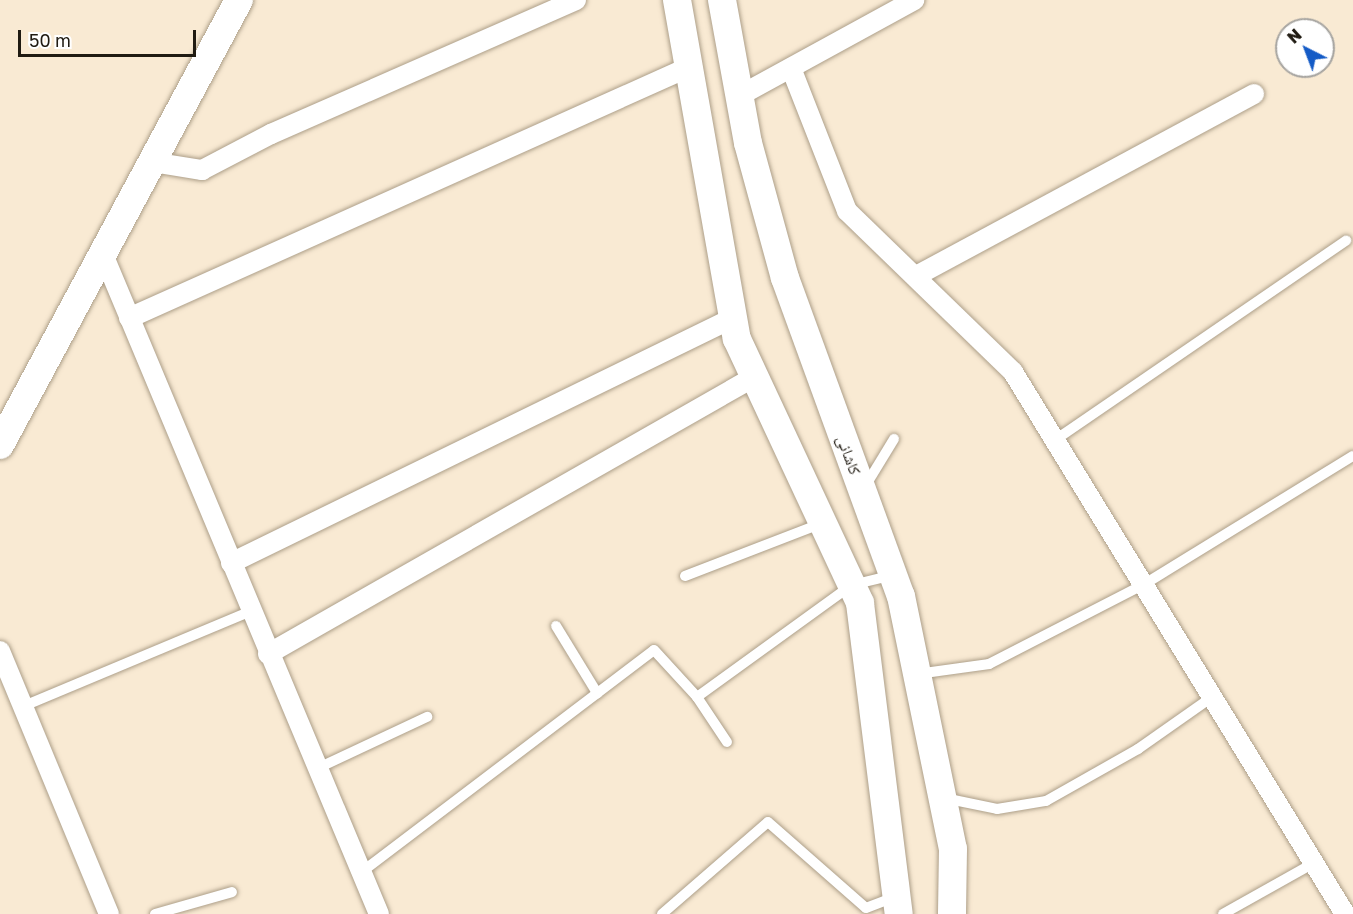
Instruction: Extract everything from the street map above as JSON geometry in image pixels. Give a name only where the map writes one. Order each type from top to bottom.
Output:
[{"type":"street","points":[[0,445],[239,0]]},
{"type":"street","points":[[152,162],[202,170],[271,134],[576,0]]},
{"type":"street","points":[[677,0],[733,318],[754,377],[860,603],[900,904]]},
{"type":"street","name":"کاشانی","points":[[722,0],[739,96],[785,278],[893,574],[954,849],[952,914]]},
{"type":"street","points":[[739,96],[914,0]]},
{"type":"street","points":[[129,318],[689,67]]},
{"type":"street","points":[[791,68],[848,211],[1013,372],[1345,914]]},
{"type":"street","points":[[916,276],[1254,94]]},
{"type":"street","points":[[103,254],[359,874],[379,914]]},
{"type":"street","points":[[231,563],[733,318]]},
{"type":"street","points":[[268,654],[754,377]]},
{"type":"street","points":[[0,651],[109,914]]},
{"type":"lane","points":[[1055,440],[1346,241]]},
{"type":"lane","points":[[863,491],[894,439]]},
{"type":"lane","points":[[917,674],[989,664],[1143,585],[1353,456]]},
{"type":"lane","points":[[685,576],[823,523]]},
{"type":"lane","points":[[697,698],[852,585],[893,574]]},
{"type":"lane","points":[[24,706],[250,611]]},
{"type":"lane","points":[[556,626],[597,693]]},
{"type":"lane","points":[[359,874],[654,650],[697,698],[727,742]]},
{"type":"lane","points":[[943,798],[997,809],[1046,801],[1138,749],[1212,697]]},
{"type":"lane","points":[[316,769],[427,717]]},
{"type":"lane","points":[[662,914],[768,822],[866,908],[900,904]]},
{"type":"lane","points":[[1223,914],[1314,863]]},
{"type":"lane","points":[[155,914],[232,892]]}]
